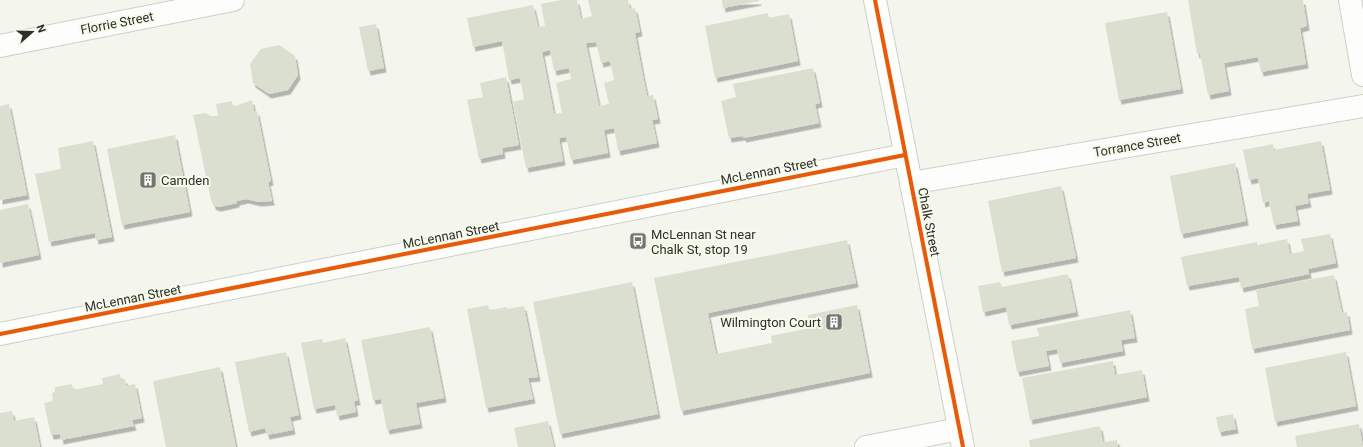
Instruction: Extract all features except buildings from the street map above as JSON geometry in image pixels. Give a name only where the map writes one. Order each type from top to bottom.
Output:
[{"type":"street","name":"Florrie Street","points":[[0,46],[233,0]]},
{"type":"street","name":"Chalk Street","points":[[875,0],[961,438]]},
{"type":"street","points":[[1350,0],[1363,75]]},
{"type":"street","name":"Torrance Street","points":[[911,183],[1363,106]]},
{"type":"street","name":"McLennan Street","points":[[0,334],[905,154]]},
{"type":"street","points":[[866,447],[961,438]]},
{"type":"cycle path","points":[[875,0],[963,447]]},
{"type":"cycle path","points":[[0,334],[905,155]]},
{"type":"place","name":"Camden","points":[[148,180]]},
{"type":"place","name":"McLennan St near Chalk St, stop 19","points":[[638,241]]},
{"type":"place","name":"Wilmington Court","points":[[834,322]]}]
